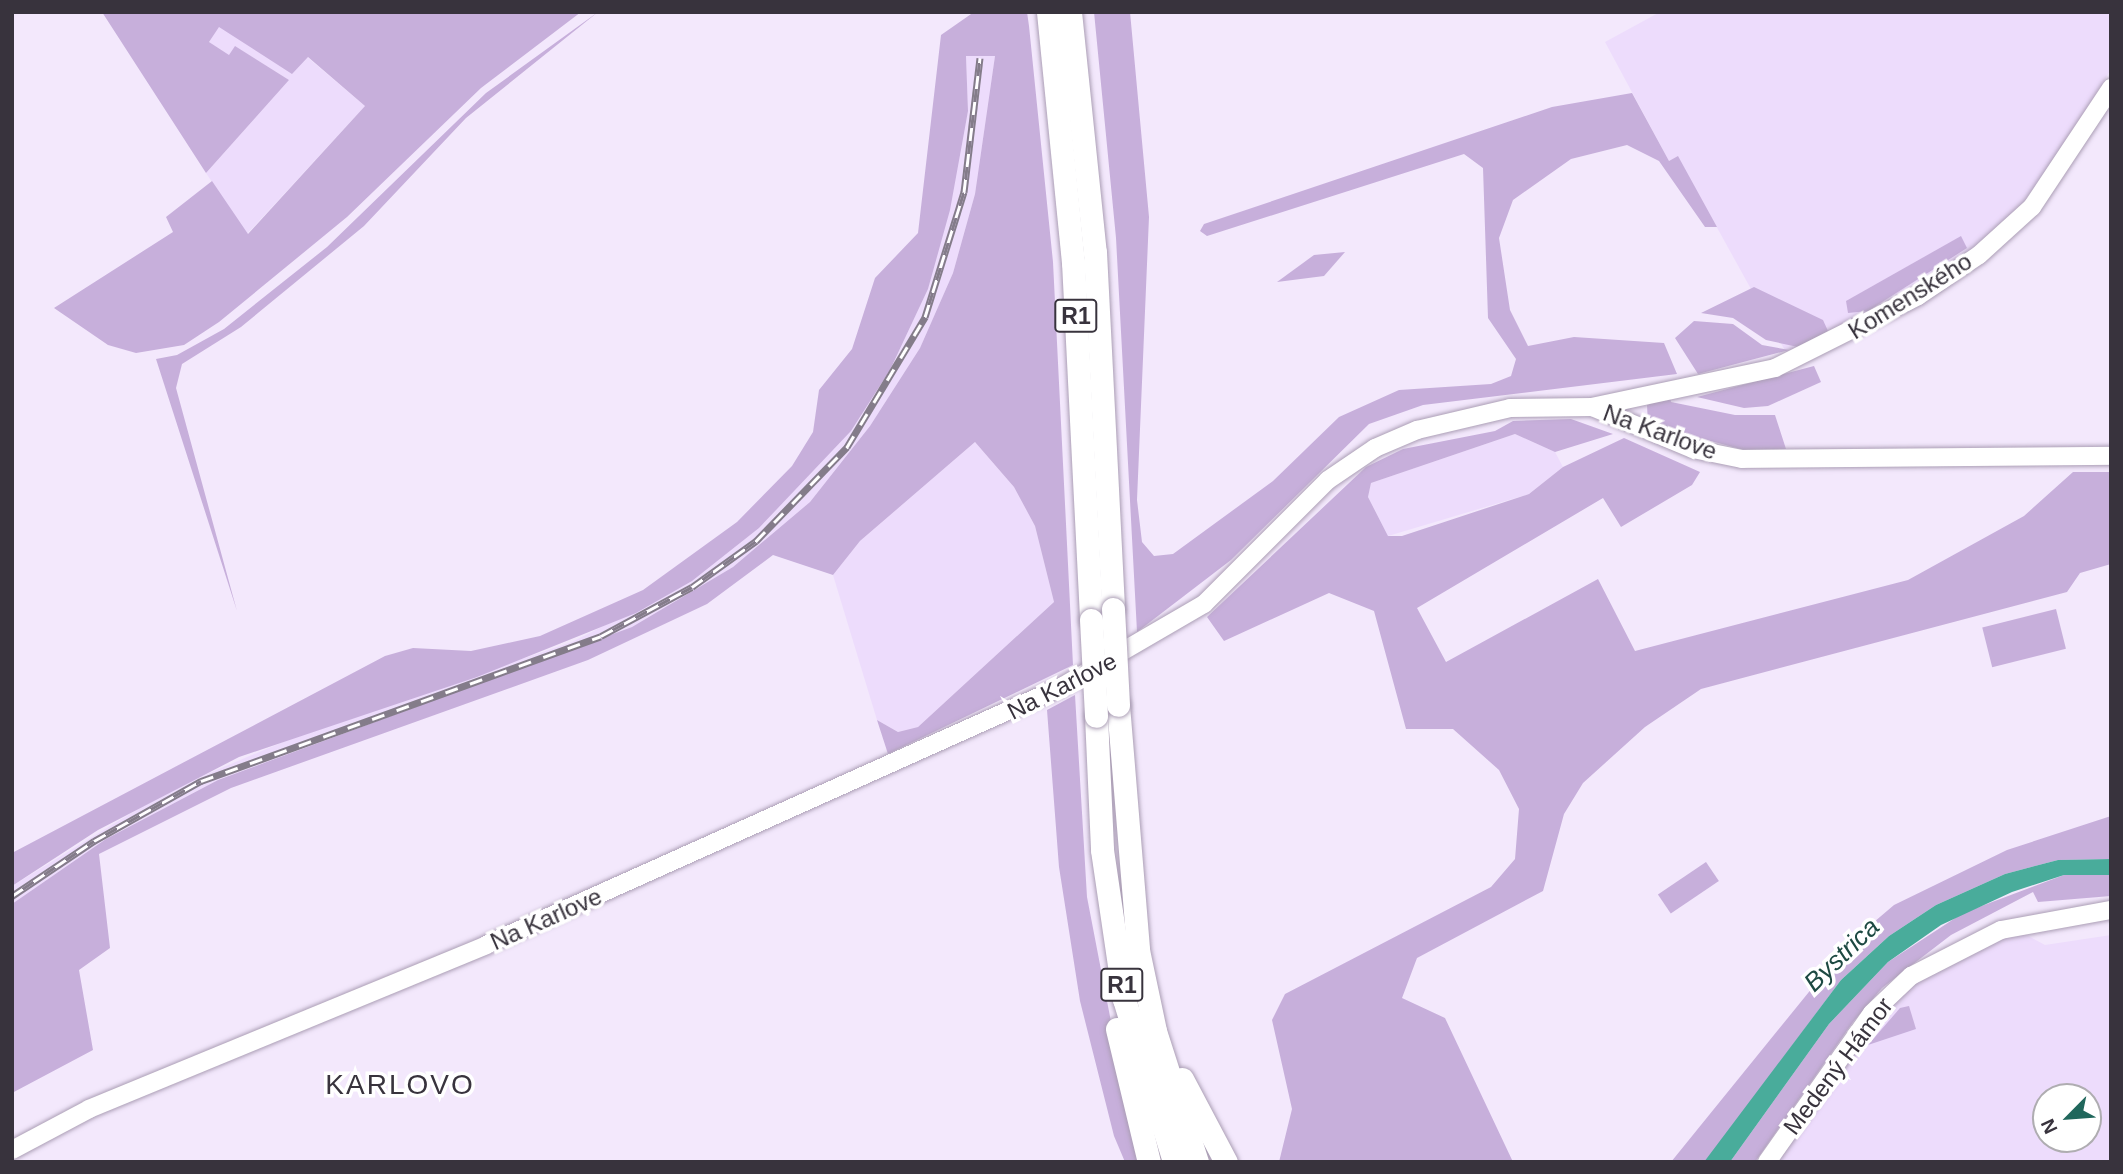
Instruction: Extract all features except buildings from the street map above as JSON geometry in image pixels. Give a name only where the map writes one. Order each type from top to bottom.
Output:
[{"type":"highway","name":"R1","points":[[1048,12],[1073,262],[1102,850],[1124,999],[1174,1162]]},
{"type":"highway","name":"R1","points":[[1070,12],[1095,252],[1118,705],[1138,950],[1155,1031],[1196,1162]]},
{"type":"highway","points":[[1102,850],[1097,893],[1109,984],[1149,1162]]},
{"type":"highway","points":[[1138,950],[1186,1089],[1226,1162]]},
{"type":"street","name":"Komenského","points":[[1592,407],[1744,377],[1799,359],[1948,276],[2032,207],[2111,88]]},
{"type":"street","points":[[1629,424],[1637,397]]},
{"type":"street","name":"Na Karlove","points":[[12,1150],[100,1104],[486,945],[1063,686],[1204,604],[1328,480],[1375,448],[1470,414],[1592,407],[1629,424],[1742,459],[2111,456]]},
{"type":"street","name":"Medený Hámor","points":[[1767,1162],[1872,1013],[1911,976],[2001,930],[2037,918],[2111,910]]},
{"type":"shaded area","points":[[102,12],[581,12],[481,88],[347,217],[219,322],[184,345],[136,353],[108,345],[54,308],[173,232],[166,217],[212,181],[248,234],[365,106],[308,57],[292,74],[219,27],[209,42],[229,55],[235,46],[289,80],[206,173]]},
{"type":"shaded area","points":[[598,12],[466,118],[364,226],[241,327],[182,364],[176,388],[237,611],[156,359],[177,355],[224,329],[327,247],[486,93]]},
{"type":"shaded area","points":[[974,12],[1027,12],[1053,262],[1073,665],[888,754],[877,720],[898,732],[918,727],[1054,602],[1035,526],[1014,487],[975,442],[860,541],[833,575],[773,555],[707,604],[588,660],[231,788],[99,854],[110,948],[79,970],[93,1050],[12,1093],[12,904],[106,839],[218,780],[632,627],[733,567],[810,502],[870,426],[920,348],[953,273],[975,194],[995,56],[966,56],[968,111],[950,210],[928,289],[890,370],[851,431],[759,528],[692,581],[636,613],[477,677],[239,757],[98,830],[12,886],[12,853],[385,656],[413,648],[471,651],[540,636],[643,590],[737,522],[792,466],[813,432],[819,390],[852,349],[875,278],[918,233],[941,35]]},
{"type":"shaded area","points":[[1094,12],[1130,12],[1149,217],[1137,500],[1142,542],[1154,556],[1173,554],[1273,481],[1339,417],[1399,390],[1491,384],[1511,376],[1516,359],[1488,318],[1483,168],[1464,154],[1207,236],[1200,231],[1204,224],[1552,107],[1632,93],[1669,161],[1678,156],[1717,227],[1705,227],[1659,161],[1627,145],[1571,159],[1513,200],[1499,238],[1510,310],[1528,346],[1574,337],[1664,343],[1677,374],[1423,405],[1369,424],[1231,560],[1137,632],[1116,238]]},
{"type":"shaded area","points":[[1660,12],[2111,12],[2111,69],[2064,148],[2009,221],[1959,259],[1788,356],[1678,157],[1669,161],[1605,42]]},
{"type":"shaded area","points":[[219,26],[292,73],[307,57],[365,106],[247,234],[206,173],[289,80],[236,47],[229,56],[209,42]]},
{"type":"shaded area","points":[[966,56],[995,56],[975,194],[953,273],[920,348],[870,426],[810,502],[733,567],[632,627],[218,780],[106,839],[12,904],[12,886],[169,790],[321,726],[572,642],[692,581],[759,528],[851,431],[890,370],[928,289],[968,111]]},
{"type":"shaded area","points":[[1961,236],[1967,248],[1868,311],[1848,313],[1846,301]]},
{"type":"shaded area","points":[[1345,252],[1324,276],[1277,282],[1314,255]]},
{"type":"shaded area","points":[[1754,287],[1823,320],[1828,331],[1798,347],[1766,340],[1733,318],[1701,313]]},
{"type":"shaded area","points":[[1694,321],[1733,324],[1762,345],[1789,350],[1698,374],[1675,338]]},
{"type":"shaded area","points":[[1814,366],[1821,382],[1768,406],[1744,408],[1697,397]]},
{"type":"shaded area","points":[[1670,395],[1671,402],[1735,415],[1775,415],[1786,449],[1744,450],[1648,424],[1647,405]]},
{"type":"shaded area","points":[[1571,419],[1613,434],[1555,452],[1515,434],[1371,483],[1368,497],[1388,536],[1402,536],[1529,494],[1563,467],[1624,438],[1700,472],[1692,485],[1621,527],[1603,498],[1417,608],[1446,662],[1598,579],[1635,651],[1908,580],[2024,516],[2073,472],[2111,472],[2111,564],[2080,573],[2067,592],[1701,689],[1645,727],[1583,783],[1564,814],[1543,891],[1417,958],[1402,998],[1445,1018],[1513,1162],[1279,1162],[1292,1109],[1272,1020],[1285,994],[1491,887],[1515,859],[1519,809],[1499,770],[1453,729],[1406,729],[1374,611],[1329,593],[1224,641],[1207,617],[1366,467],[1403,449],[1495,431],[1513,421]]},
{"type":"shaded area","points":[[1515,434],[1555,452],[1563,467],[1529,494],[1388,536],[1368,497],[1371,483]]},
{"type":"shaded area","points":[[975,442],[1014,487],[1035,526],[1054,602],[918,727],[898,732],[877,720],[833,575],[860,541]]},
{"type":"shaded area","points":[[2056,609],[2066,649],[1992,667],[1982,627]]},
{"type":"shaded area","points":[[1075,695],[1087,897],[1138,1162],[1125,1162],[1114,1136],[1080,1001],[1059,867],[1047,710]]},
{"type":"shaded area","points":[[2111,816],[2111,859],[2058,860],[2005,874],[1936,905],[1889,936],[1841,980],[1710,1156],[1704,1162],[1671,1162],[1847,945],[1894,905],[2007,850]]},
{"type":"shaded area","points":[[2111,859],[2111,875],[2064,875],[2012,892],[1941,925],[1888,962],[1829,1024],[1730,1162],[1704,1162],[1841,980],[1889,936],[1936,905],[2005,874],[2058,860]]},
{"type":"shaded area","points":[[1706,862],[1719,881],[1671,914],[1658,894]]},
{"type":"shaded area","points":[[2064,875],[2111,875],[2111,896],[2038,902],[2033,892],[1951,935],[1882,988],[1853,1022],[1755,1162],[1730,1162],[1829,1024],[1888,962],[1963,913]]},
{"type":"shaded area","points":[[2008,925],[2045,945],[2111,935],[2111,1162],[1759,1162],[1871,1005]]},
{"type":"shaded area","points":[[1909,1006],[1916,1029],[1868,1045],[1900,1008]]},
{"type":"railway","points":[[12,896],[94,841],[201,781],[601,636],[692,587],[756,541],[847,447],[925,317],[964,192],[980,58]]},
{"type":"district","name":"KARLOVO","points":[[400,1085]]},
{"type":"water label","name":"Bystrica","points":[[1842,955]]}]
